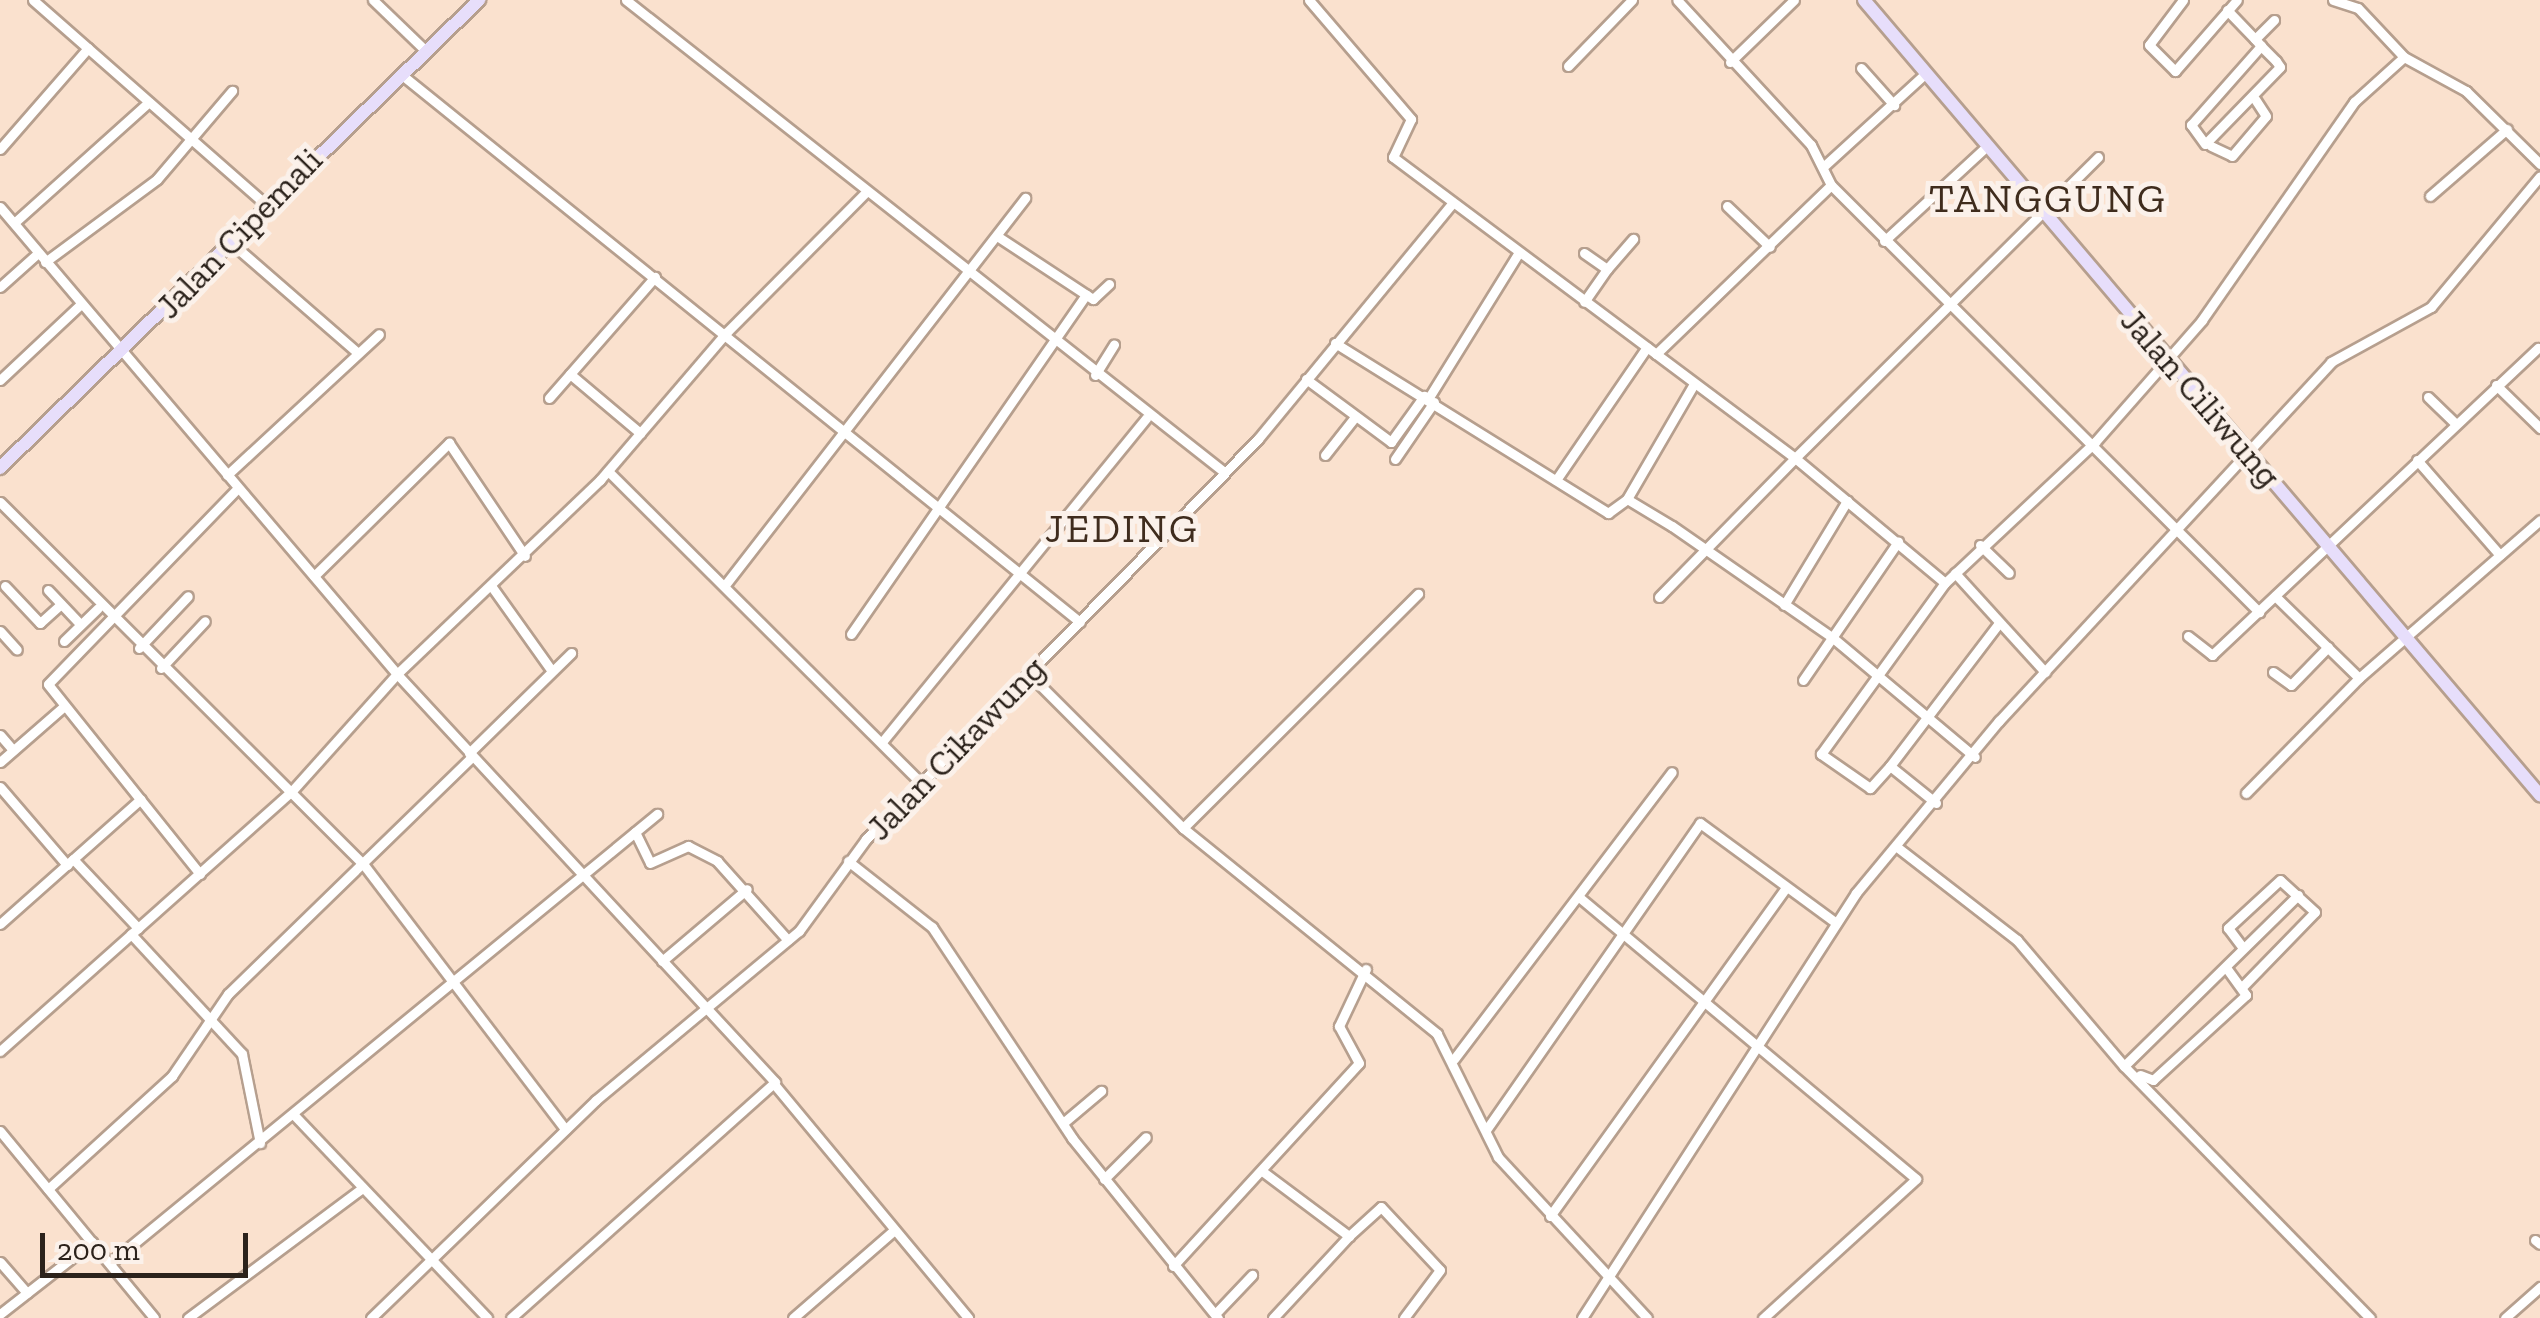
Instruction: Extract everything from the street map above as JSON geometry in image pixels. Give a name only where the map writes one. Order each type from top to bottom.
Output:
[{"type":"main road","name":"Jalan Cipemali","points":[[0,468],[122,354],[265,204],[480,0]]},
{"type":"main road","name":"Jalan Ciliwung","points":[[1864,0],[2540,795]]},
{"type":"street","points":[[33,0],[265,204]]},
{"type":"street","points":[[373,0],[420,56],[428,90]]},
{"type":"street","points":[[626,0],[1146,418],[1224,472]]},
{"type":"street","points":[[1309,0],[1411,119],[1393,156],[1518,254],[1795,458],[1946,583]]},
{"type":"street","points":[[1568,66],[1632,0]]},
{"type":"street","points":[[1678,0],[1823,167],[1831,185],[1884,241],[2180,524],[2259,612]]},
{"type":"street","points":[[1730,62],[1794,0]]},
{"type":"street","points":[[2184,0],[2149,47],[2175,71],[2237,0]]},
{"type":"street","points":[[2333,0],[2358,8],[2404,57],[2456,83],[2540,164]]},
{"type":"street","points":[[2211,146],[2280,68],[2228,10]]},
{"type":"street","points":[[2255,99],[2268,112],[2232,156],[2211,146],[2191,125],[2274,20]]},
{"type":"street","points":[[0,149],[88,48]]},
{"type":"street","points":[[1998,624],[1871,789],[1821,754],[1946,583],[1980,545],[2095,442],[2167,360],[2354,102],[2404,57]]},
{"type":"street","points":[[1861,68],[1894,104]]},
{"type":"street","points":[[1823,167],[1926,73]]},
{"type":"street","points":[[402,75],[428,90],[1080,622]]},
{"type":"street","points":[[0,287],[158,179],[232,90]]},
{"type":"street","points":[[14,223],[149,102]]},
{"type":"street","points":[[2430,196],[2507,130]]},
{"type":"street","points":[[1884,241],[1986,146]]},
{"type":"street","points":[[1660,597],[1704,547],[2045,217],[2098,157]]},
{"type":"street","points":[[1582,1318],[1836,923],[1896,847],[1912,834],[2045,672],[2331,362],[2420,316],[2450,288],[2540,176]]},
{"type":"street","points":[[1556,480],[1652,350],[1679,322],[1770,247],[1831,185]]},
{"type":"street","points":[[0,1051],[292,791],[398,674],[525,556],[608,471],[726,333],[866,192]]},
{"type":"street","points":[[726,585],[842,428],[967,276],[1025,198]]},
{"type":"street","name":"Jalan Cikawung","points":[[371,1318],[565,1129],[706,1004],[788,940],[848,861],[920,782],[1224,472],[1452,204]]},
{"type":"street","points":[[0,206],[398,674],[581,875],[706,1004],[968,1318]]},
{"type":"street","points":[[1728,206],[1770,247]]},
{"type":"street","points":[[997,236],[1096,299],[1109,284]]},
{"type":"street","points":[[1584,302],[1633,239]]},
{"type":"street","points":[[229,241],[358,353]]},
{"type":"street","points":[[1584,253],[1607,269]]},
{"type":"street","points":[[1395,459],[1518,254]]},
{"type":"street","points":[[549,398],[655,277]]},
{"type":"street","points":[[850,634],[1086,294]]},
{"type":"street","points":[[0,380],[81,304]]},
{"type":"street","points":[[227,475],[379,334]]},
{"type":"street","points":[[1336,343],[1608,513],[1628,499],[1694,384]]},
{"type":"street","points":[[1096,374],[1114,344]]},
{"type":"street","points":[[2188,636],[2209,656],[2538,348]]},
{"type":"street","points":[[570,374],[640,433]]},
{"type":"street","points":[[1306,379],[1392,442],[1429,399]]},
{"type":"street","points":[[2496,384],[2540,428]]},
{"type":"street","points":[[2428,397],[2456,423]]},
{"type":"street","points":[[1325,455],[1355,417]]},
{"type":"street","points":[[882,742],[1146,418]]},
{"type":"street","points":[[314,576],[449,443],[525,556]]},
{"type":"street","points":[[2417,460],[2500,555]]},
{"type":"street","points":[[608,471],[920,782]]},
{"type":"street","points":[[200,874],[63,707],[49,682],[238,488]]},
{"type":"street","points":[[1628,499],[1833,638],[1975,756]]},
{"type":"street","points":[[1784,605],[1847,501]]},
{"type":"street","points":[[0,502],[109,620],[292,791],[364,865],[565,1129]]},
{"type":"street","points":[[2246,793],[2359,678],[2539,522]]},
{"type":"street","points":[[1803,680],[1898,542]]},
{"type":"street","points":[[1980,545],[2009,574]]},
{"type":"street","points":[[1955,573],[2045,672]]},
{"type":"street","points":[[4,586],[40,624],[60,604]]},
{"type":"street","points":[[492,586],[552,671]]},
{"type":"street","points":[[48,590],[80,624]]},
{"type":"street","points":[[1183,828],[1418,594]]},
{"type":"street","points":[[139,648],[188,596]]},
{"type":"street","points":[[2274,596],[2359,678]]},
{"type":"street","points":[[64,641],[98,608]]},
{"type":"street","points":[[161,668],[205,621]]},
{"type":"street","points":[[0,630],[17,650]]},
{"type":"street","points":[[2272,672],[2291,685],[2328,647]]},
{"type":"street","points":[[48,1189],[162,1085],[215,1022],[228,994],[364,865],[572,652]]},
{"type":"street","points":[[1029,674],[1183,828],[1366,969],[1454,1059],[1498,1157],[1647,1318]]},
{"type":"street","points":[[0,762],[63,707]]},
{"type":"street","points":[[0,735],[13,750]]},
{"type":"street","points":[[1890,766],[1936,803]]},
{"type":"street","points":[[1454,1059],[1672,772]]},
{"type":"street","points":[[0,787],[135,931],[245,1061],[260,1143]]},
{"type":"street","points":[[0,924],[141,799]]},
{"type":"street","points":[[110,1263],[294,1116],[452,980],[657,814]]},
{"type":"street","points":[[1486,1130],[1621,932],[1702,822],[1836,923]]},
{"type":"street","points":[[635,832],[650,862],[692,846],[747,889],[788,940]]},
{"type":"street","points":[[1912,834],[1912,850]]},
{"type":"street","points":[[1896,847],[1912,850],[2016,940],[2126,1064],[2370,1318]]},
{"type":"street","points":[[848,861],[932,927],[1104,1179],[1216,1316],[1252,1275]]},
{"type":"street","points":[[2243,948],[2228,928],[2280,880],[2314,916],[2245,984]]},
{"type":"street","points":[[1550,1216],[1786,887]]},
{"type":"street","points":[[662,961],[747,889]]},
{"type":"street","points":[[2126,1064],[2298,895]]},
{"type":"street","points":[[1579,898],[1916,1178],[1762,1318]]},
{"type":"street","points":[[2126,1064],[2153,1080],[2246,994],[2245,984],[2229,967]]},
{"type":"street","points":[[1173,1266],[1359,1063],[1338,1026],[1366,969]]},
{"type":"street","points":[[511,1318],[774,1084]]},
{"type":"street","points":[[1063,1122],[1101,1091]]},
{"type":"street","points":[[294,1116],[360,1190],[486,1318]]},
{"type":"street","points":[[0,1131],[154,1318]]},
{"type":"street","points":[[1104,1179],[1146,1137]]},
{"type":"street","points":[[1262,1171],[1349,1236]]},
{"type":"street","points":[[188,1318],[360,1190]]},
{"type":"street","points":[[1273,1318],[1381,1207],[1440,1270],[1404,1318]]},
{"type":"street","points":[[793,1318],[892,1230]]},
{"type":"street","points":[[0,1314],[92,1242]]},
{"type":"street","points":[[0,1262],[27,1293]]},
{"type":"street","points":[[2506,1318],[2540,1287]]},
{"type":"district","name":"TANGGUNG","points":[[2048,198]]},
{"type":"district","name":"JEDING","points":[[1122,528]]}]
